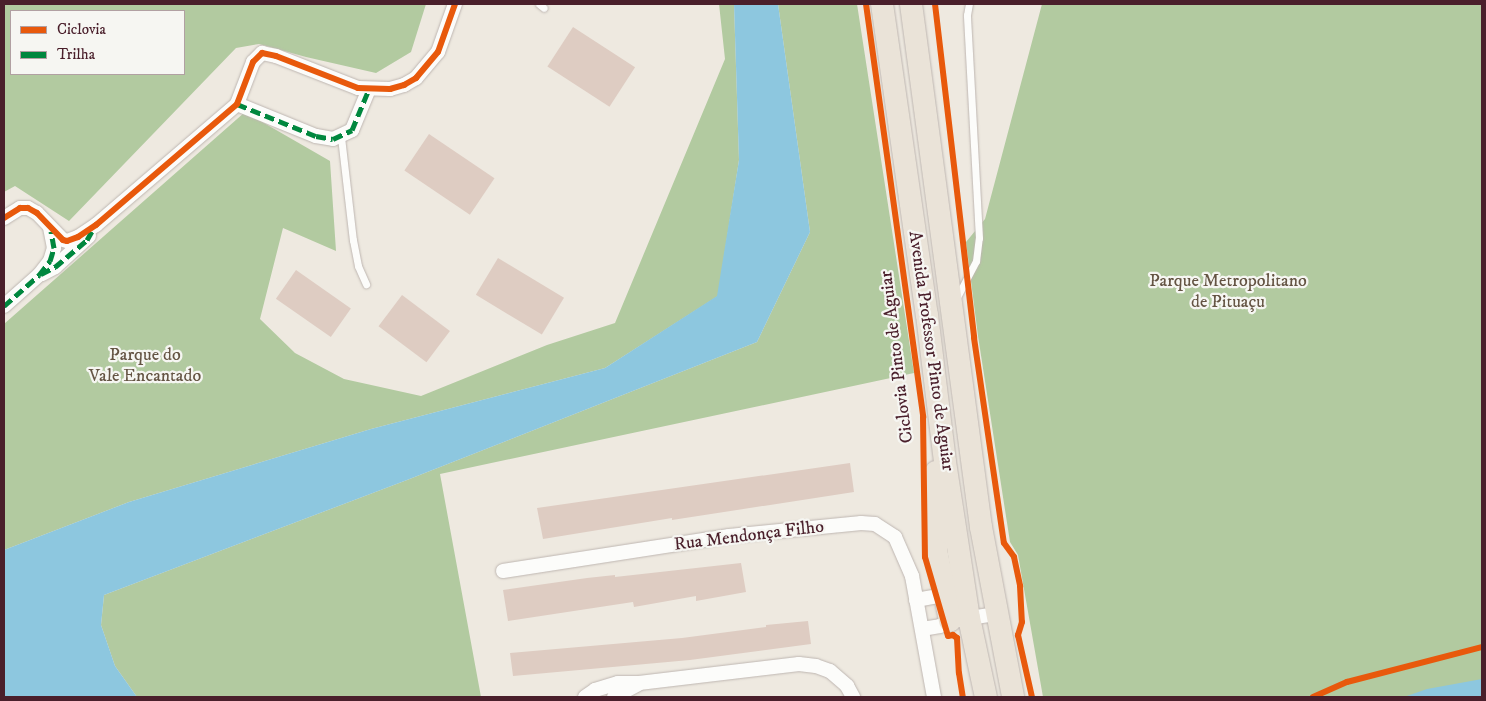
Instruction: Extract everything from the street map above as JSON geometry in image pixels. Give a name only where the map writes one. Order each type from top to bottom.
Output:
[{"type":"main road","name":"Avenida Professor Pinto de Aguiar","points":[[882,4],[927,315],[960,620],[986,697]]},
{"type":"main road","name":"Avenida Professor Pinto de Aguiar","points":[[911,4],[980,527],[1013,697]]},
{"type":"main road","points":[[935,394],[936,550],[945,595],[960,620]]},
{"type":"street","points":[[4,218],[20,208],[28,208],[37,213],[56,235],[68,241],[96,225],[237,104],[253,62],[262,53],[276,56],[348,84],[370,89],[390,89],[416,78],[438,52],[455,4]]},
{"type":"street","points":[[237,104],[316,136],[333,139],[341,137],[352,130],[370,89]]},
{"type":"street","points":[[39,275],[55,267],[87,240],[96,225]]},
{"type":"street","points":[[4,306],[39,275],[53,254],[54,241],[50,228]]},
{"type":"street","name":"Rua Mendonça Filho","points":[[503,571],[730,536],[862,523],[875,524],[895,536],[912,576],[934,697]]},
{"type":"street","points":[[916,600],[945,595]]},
{"type":"street","points":[[922,629],[996,614]]},
{"type":"street","points":[[585,697],[610,684],[639,683],[799,664],[830,670],[847,686],[853,697]]},
{"type":"street","points":[[614,697],[639,683]]},
{"type":"lane","points":[[951,308],[978,253],[966,15],[969,4]]},
{"type":"lane","points":[[341,137],[353,240],[358,266],[366,284]]},
{"type":"green space","points":[[4,4],[426,4],[411,52],[376,73],[259,44],[236,48],[69,221],[15,186],[4,192]]},
{"type":"green space","name":"Parque do Vale Encantado","points":[[719,4],[734,4],[739,160],[718,296],[605,368],[371,429],[129,502],[4,550],[4,324],[245,112],[330,161],[336,251],[283,228],[260,319],[295,353],[344,379],[421,396],[547,345],[615,323],[725,59]]},
{"type":"green space","points":[[778,4],[857,4],[914,373],[440,474],[481,697],[137,697],[115,666],[101,625],[104,595],[407,480],[757,342],[810,232]]},
{"type":"green space","name":"Parque Metropolitano de Pituaçu","points":[[1042,4],[1482,4],[1482,697],[1043,697],[1018,555],[1010,542],[978,336],[966,242],[985,219]]},
{"type":"water","points":[[734,4],[778,4],[810,232],[757,342],[407,480],[104,595],[101,625],[115,666],[137,697],[4,697],[4,550],[129,502],[371,429],[605,368],[717,296],[739,160]]},
{"type":"water","points":[[1482,679],[1482,697],[1404,697],[1427,689]]},
{"type":"building","points":[[573,27],[635,67],[609,107],[547,66]]},
{"type":"building","points":[[429,134],[494,178],[470,215],[404,170]]},
{"type":"building","points":[[498,258],[564,298],[542,335],[476,295]]},
{"type":"building","points":[[296,270],[351,308],[331,337],[276,299]]},
{"type":"building","points":[[402,295],[450,331],[426,362],[379,326]]},
{"type":"building","points":[[850,463],[854,492],[543,539],[537,508]]},
{"type":"building","points":[[741,563],[746,592],[696,601],[696,596],[634,607],[633,602],[508,621],[503,590],[587,578],[615,575],[615,577]]},
{"type":"building","points":[[808,621],[811,644],[690,660],[513,676],[510,653],[682,638],[766,627],[766,625]]},
{"type":"marked path","points":[[237,104],[316,136],[333,139],[352,130],[369,89]]},
{"type":"marked path","points":[[4,306],[39,275],[50,261],[54,248],[51,231]]},
{"type":"marked path","points":[[41,274],[55,267],[87,240],[92,231]]},
{"type":"cycle path","points":[[4,218],[20,208],[28,208],[37,213],[63,240],[67,241],[78,237],[96,225],[237,104],[253,62],[262,53],[276,56],[358,88],[390,89],[404,85],[416,78],[438,52],[455,4]]},
{"type":"cycle path","name":"Ciclovia Pinto de Aguiar","points":[[866,4],[923,417],[925,557],[948,636],[953,635],[957,638],[959,673],[963,697]]},
{"type":"cycle path","points":[[935,4],[974,338],[1004,543],[1014,557],[1020,586],[1022,622],[1018,635],[1032,697]]},
{"type":"cycle path","points":[[1313,697],[1347,682],[1482,647]]}]
